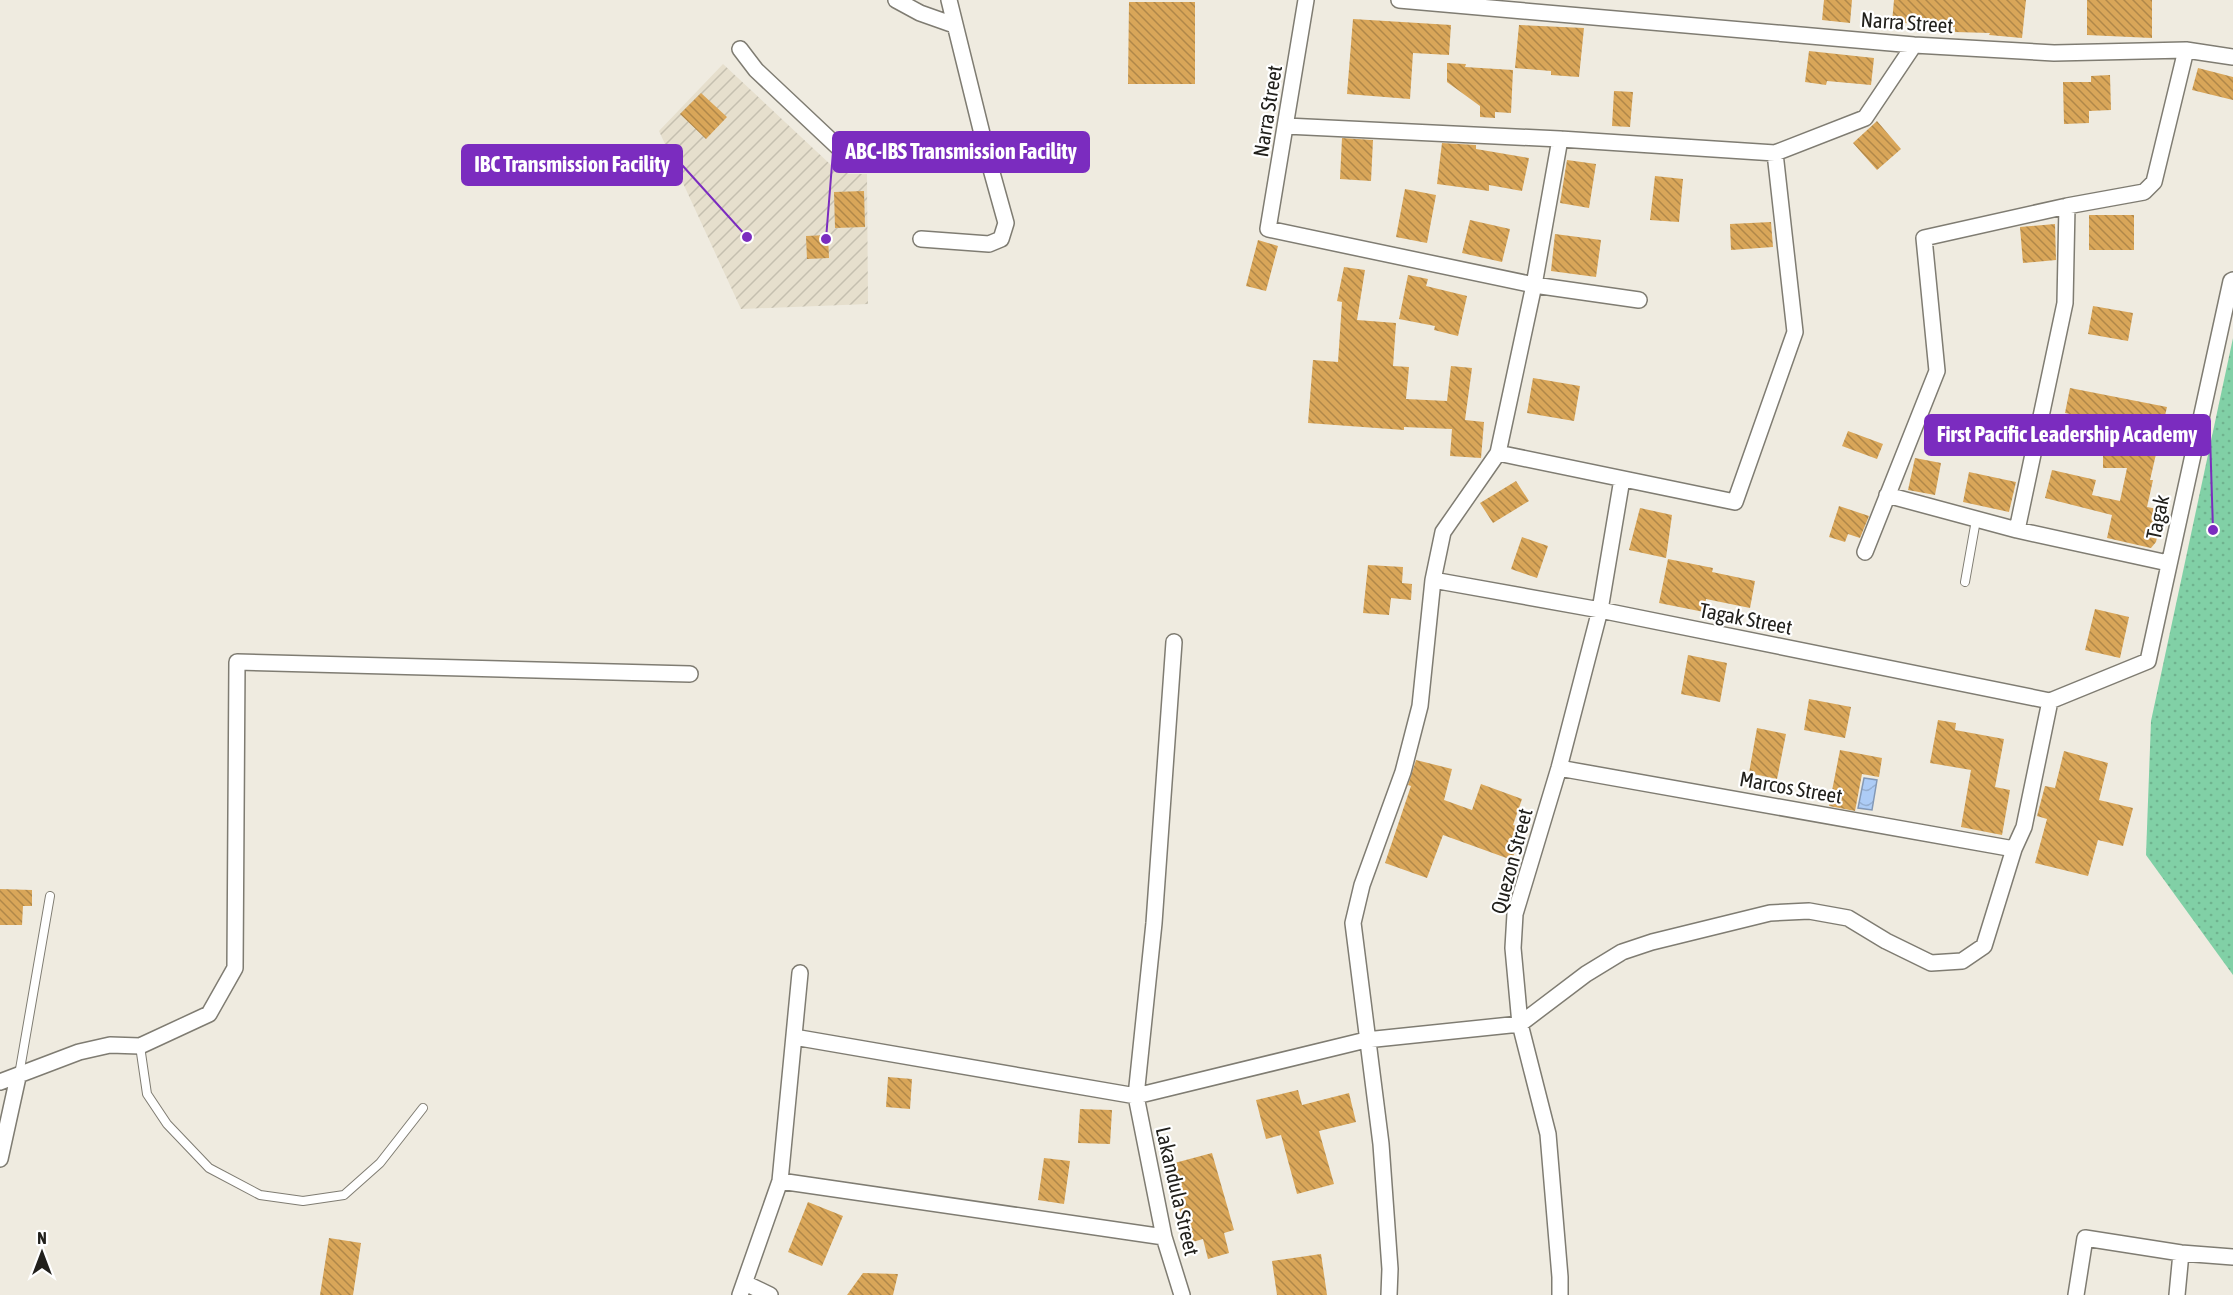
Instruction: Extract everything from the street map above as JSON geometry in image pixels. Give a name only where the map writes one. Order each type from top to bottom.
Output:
[{"type":"street","points":[[896,0],[920,13],[954,25]]},
{"type":"street","points":[[921,239],[988,244],[1001,239],[1006,223],[988,162],[949,0]]},
{"type":"street","name":"Narra Street","points":[[1306,0],[1268,229],[1534,285]]},
{"type":"street","name":"Narra Street","points":[[1399,0],[1914,45],[2054,53],[2186,50],[2233,57]]},
{"type":"street","points":[[1286,126],[1560,139],[1775,153],[1865,118],[1914,45]]},
{"type":"street","points":[[740,49],[756,70],[832,142],[840,149],[857,157],[988,162]]},
{"type":"street","points":[[1865,552],[1937,370],[1924,238],[2067,206],[2144,192],[2154,182],[2186,50]]},
{"type":"street","points":[[1389,1295],[1390,1269],[1381,1144],[1366,1040],[1353,922],[1362,885],[1403,772],[1420,706],[1433,580],[1443,532],[1498,453],[1534,285],[1560,139]]},
{"type":"street","points":[[1498,453],[1735,502],[1795,332],[1775,153]]},
{"type":"street","points":[[2017,530],[2065,303],[2067,206]]},
{"type":"street","name":"Tagak","points":[[2050,700],[2148,660],[2233,280]]},
{"type":"street","points":[[1534,285],[1639,300]]},
{"type":"street","name":"Quezon Street","points":[[1560,1295],[1548,1134],[1520,1024],[1513,948],[1515,914],[1559,768],[1600,610],[1622,479]]},
{"type":"street","points":[[1887,495],[2017,530],[2168,563]]},
{"type":"street","name":"Tagak Street","points":[[1433,580],[1600,610],[2050,700]]},
{"type":"street","name":"Lakandula Street","points":[[1174,642],[1154,923],[1136,1096],[1164,1237],[1182,1295]]},
{"type":"street","points":[[0,1082],[79,1052],[110,1045],[140,1046],[208,1014],[235,969],[237,662],[690,675]]},
{"type":"street","points":[[794,1037],[1136,1096],[1366,1040],[1520,1024],[1586,974],[1622,952],[1652,942],[1770,913],[1809,911],[1848,918],[1886,941],[1931,963],[1962,961],[1984,946],[2014,849],[2024,827],[2050,700]]},
{"type":"street","name":"Marcos Street","points":[[1559,768],[2014,849]]},
{"type":"street","points":[[770,1295],[742,1289],[780,1181],[800,973]]},
{"type":"street","points":[[0,1159],[18,1077]]},
{"type":"street","points":[[780,1181],[1164,1237]]},
{"type":"street","points":[[2076,1295],[2085,1238],[2181,1253],[2233,1257]]},
{"type":"street","points":[[2177,1295],[2181,1253]]},
{"type":"lane","points":[[1965,582],[1976,520]]},
{"type":"lane","points":[[18,1077],[50,896]]},
{"type":"lane","points":[[140,1046],[147,1094],[167,1124],[209,1168],[260,1196],[303,1201],[344,1194],[380,1162],[423,1108]]},
{"type":"shaded area","points":[[723,64],[831,165],[849,174],[867,174],[868,304],[741,309],[659,131]]},
{"type":"green space","points":[[2233,338],[2233,975],[2146,855],[2151,721]]},
{"type":"water","points":[[1864,778],[1877,780],[1872,810],[1858,808]]},
{"type":"building","points":[[1824,0],[1852,0],[1850,23],[1822,20]]},
{"type":"building","points":[[1894,0],[2026,0],[2022,38],[1989,35],[1990,33],[1955,32],[1955,27],[1892,22]]},
{"type":"building","points":[[2087,0],[2152,0],[2152,38],[2087,35]]},
{"type":"building","points":[[1129,2],[1195,2],[1195,84],[1128,84]]},
{"type":"building","points":[[1353,19],[1451,25],[1449,55],[1413,53],[1410,99],[1347,94]]},
{"type":"building","points":[[1519,25],[1584,28],[1579,77],[1551,75],[1551,71],[1515,68]]},
{"type":"building","points":[[1809,51],[1874,58],[1871,85],[1827,81],[1826,85],[1805,82]]},
{"type":"building","points":[[1447,63],[1466,64],[1465,67],[1513,70],[1511,113],[1495,112],[1495,118],[1480,117],[1480,106],[1447,82]]},
{"type":"building","points":[[2198,68],[2233,77],[2233,100],[2192,90]]},
{"type":"building","points":[[2110,75],[2111,110],[2089,111],[2089,123],[2064,124],[2063,82],[2091,82],[2091,76]]},
{"type":"building","points":[[1614,91],[1633,92],[1630,127],[1612,126]]},
{"type":"building","points":[[701,93],[727,117],[706,139],[680,114]]},
{"type":"building","points":[[1877,121],[1901,149],[1877,170],[1853,143]]},
{"type":"building","points":[[1342,138],[1373,140],[1371,181],[1340,179]]},
{"type":"building","points":[[1442,143],[1476,145],[1476,149],[1529,158],[1522,191],[1489,185],[1489,191],[1437,184]]},
{"type":"building","points":[[1567,160],[1596,164],[1589,208],[1560,203]]},
{"type":"building","points":[[1655,176],[1683,179],[1679,222],[1650,220]]},
{"type":"building","points":[[1405,189],[1436,195],[1427,243],[1396,237]]},
{"type":"building","points":[[864,191],[865,227],[835,228],[834,192]]},
{"type":"building","points":[[2089,215],[2134,215],[2134,250],[2089,250]]},
{"type":"building","points":[[1470,220],[1510,229],[1502,262],[1462,253]]},
{"type":"building","points":[[1771,222],[1773,247],[1731,250],[1730,224]]},
{"type":"building","points":[[2055,224],[2056,260],[2023,263],[2020,227]]},
{"type":"building","points":[[1555,234],[1601,240],[1596,277],[1551,271]]},
{"type":"building","points":[[828,235],[829,258],[807,259],[806,236]]},
{"type":"building","points":[[1258,240],[1278,246],[1266,291],[1246,286]]},
{"type":"building","points":[[1344,267],[1365,270],[1357,320],[1396,323],[1393,366],[1409,367],[1406,399],[1447,401],[1451,366],[1472,368],[1465,420],[1484,422],[1481,458],[1450,456],[1452,429],[1404,427],[1404,430],[1308,423],[1313,360],[1338,362],[1342,302],[1337,301]]},
{"type":"building","points":[[1408,275],[1428,279],[1426,286],[1467,296],[1458,336],[1434,330],[1435,326],[1399,319]]},
{"type":"building","points":[[2093,306],[2133,313],[2128,341],[2088,334]]},
{"type":"building","points":[[1533,378],[1580,386],[1574,421],[1527,413]]},
{"type":"building","points":[[2070,388],[2167,407],[2150,480],[2153,480],[2147,507],[2163,510],[2156,542],[2151,548],[2107,538],[2112,515],[2045,498],[2052,470],[2096,480],[2092,495],[2120,501],[2127,468],[2103,468],[2103,421],[2065,413]]},
{"type":"building","points":[[1848,431],[1883,444],[1877,459],[1842,446]]},
{"type":"building","points":[[1915,458],[1941,463],[1935,495],[1908,490]]},
{"type":"building","points":[[1969,472],[2016,482],[2009,512],[1963,502]]},
{"type":"building","points":[[1516,481],[1529,501],[1493,523],[1480,503]]},
{"type":"building","points":[[1839,506],[1869,516],[1860,538],[1848,534],[1845,542],[1829,537]]},
{"type":"building","points":[[1640,508],[1672,515],[1666,558],[1629,550]]},
{"type":"building","points":[[1522,537],[1548,546],[1537,578],[1511,569]]},
{"type":"building","points":[[1668,559],[1713,568],[1712,572],[1755,581],[1750,608],[1706,599],[1704,612],[1659,603]]},
{"type":"building","points":[[1368,565],[1403,567],[1402,583],[1412,584],[1411,600],[1391,598],[1389,615],[1363,613]]},
{"type":"building","points":[[2095,609],[2129,617],[2120,658],[2085,650]]},
{"type":"building","points":[[1688,655],[1727,663],[1720,702],[1681,694]]},
{"type":"building","points":[[1809,699],[1851,707],[1845,738],[1804,730]]},
{"type":"building","points":[[1938,720],[1956,723],[1955,730],[2004,739],[1995,787],[2010,790],[2002,835],[1961,827],[1971,770],[1930,763]]},
{"type":"building","points":[[1757,728],[1786,734],[1777,779],[1749,773]]},
{"type":"building","points":[[1840,750],[1882,758],[1879,777],[1862,774],[1855,811],[1829,806]]},
{"type":"building","points":[[2064,751],[2108,763],[2099,800],[2133,808],[2123,846],[2098,840],[2088,876],[2035,863],[2047,819],[2037,816],[2045,786],[2055,788]]},
{"type":"building","points":[[1416,760],[1452,769],[1444,800],[1472,810],[1481,784],[1522,799],[1513,825],[1523,828],[1512,860],[1443,835],[1427,878],[1385,863],[1411,786],[1408,785]]},
{"type":"building","points":[[0,889],[32,890],[32,906],[23,906],[22,925],[0,925]]},
{"type":"building","points":[[888,1077],[912,1079],[910,1109],[886,1107]]},
{"type":"building","points":[[1298,1090],[1302,1105],[1349,1093],[1356,1122],[1319,1131],[1334,1184],[1297,1194],[1281,1135],[1266,1139],[1256,1100]]},
{"type":"building","points":[[1080,1109],[1112,1110],[1110,1144],[1078,1143]]},
{"type":"building","points":[[1212,1153],[1234,1230],[1224,1233],[1229,1253],[1208,1259],[1203,1239],[1189,1243],[1167,1165]]},
{"type":"building","points":[[1044,1158],[1070,1161],[1064,1204],[1038,1200]]},
{"type":"building","points":[[808,1202],[843,1216],[822,1266],[788,1252]]},
{"type":"building","points":[[329,1238],[361,1243],[353,1295],[320,1295]]},
{"type":"building","points":[[1321,1254],[1327,1295],[1277,1295],[1272,1261]]},
{"type":"building","points":[[863,1273],[898,1274],[893,1295],[847,1295]]},
{"type":"place","name":"IBC Transmission Facility","points":[[747,237]]},
{"type":"place","name":"ABC-IBS Transmission Facility","points":[[826,239]]},
{"type":"place","name":"First Pacific Leadership Academy","points":[[2213,530]]}]
